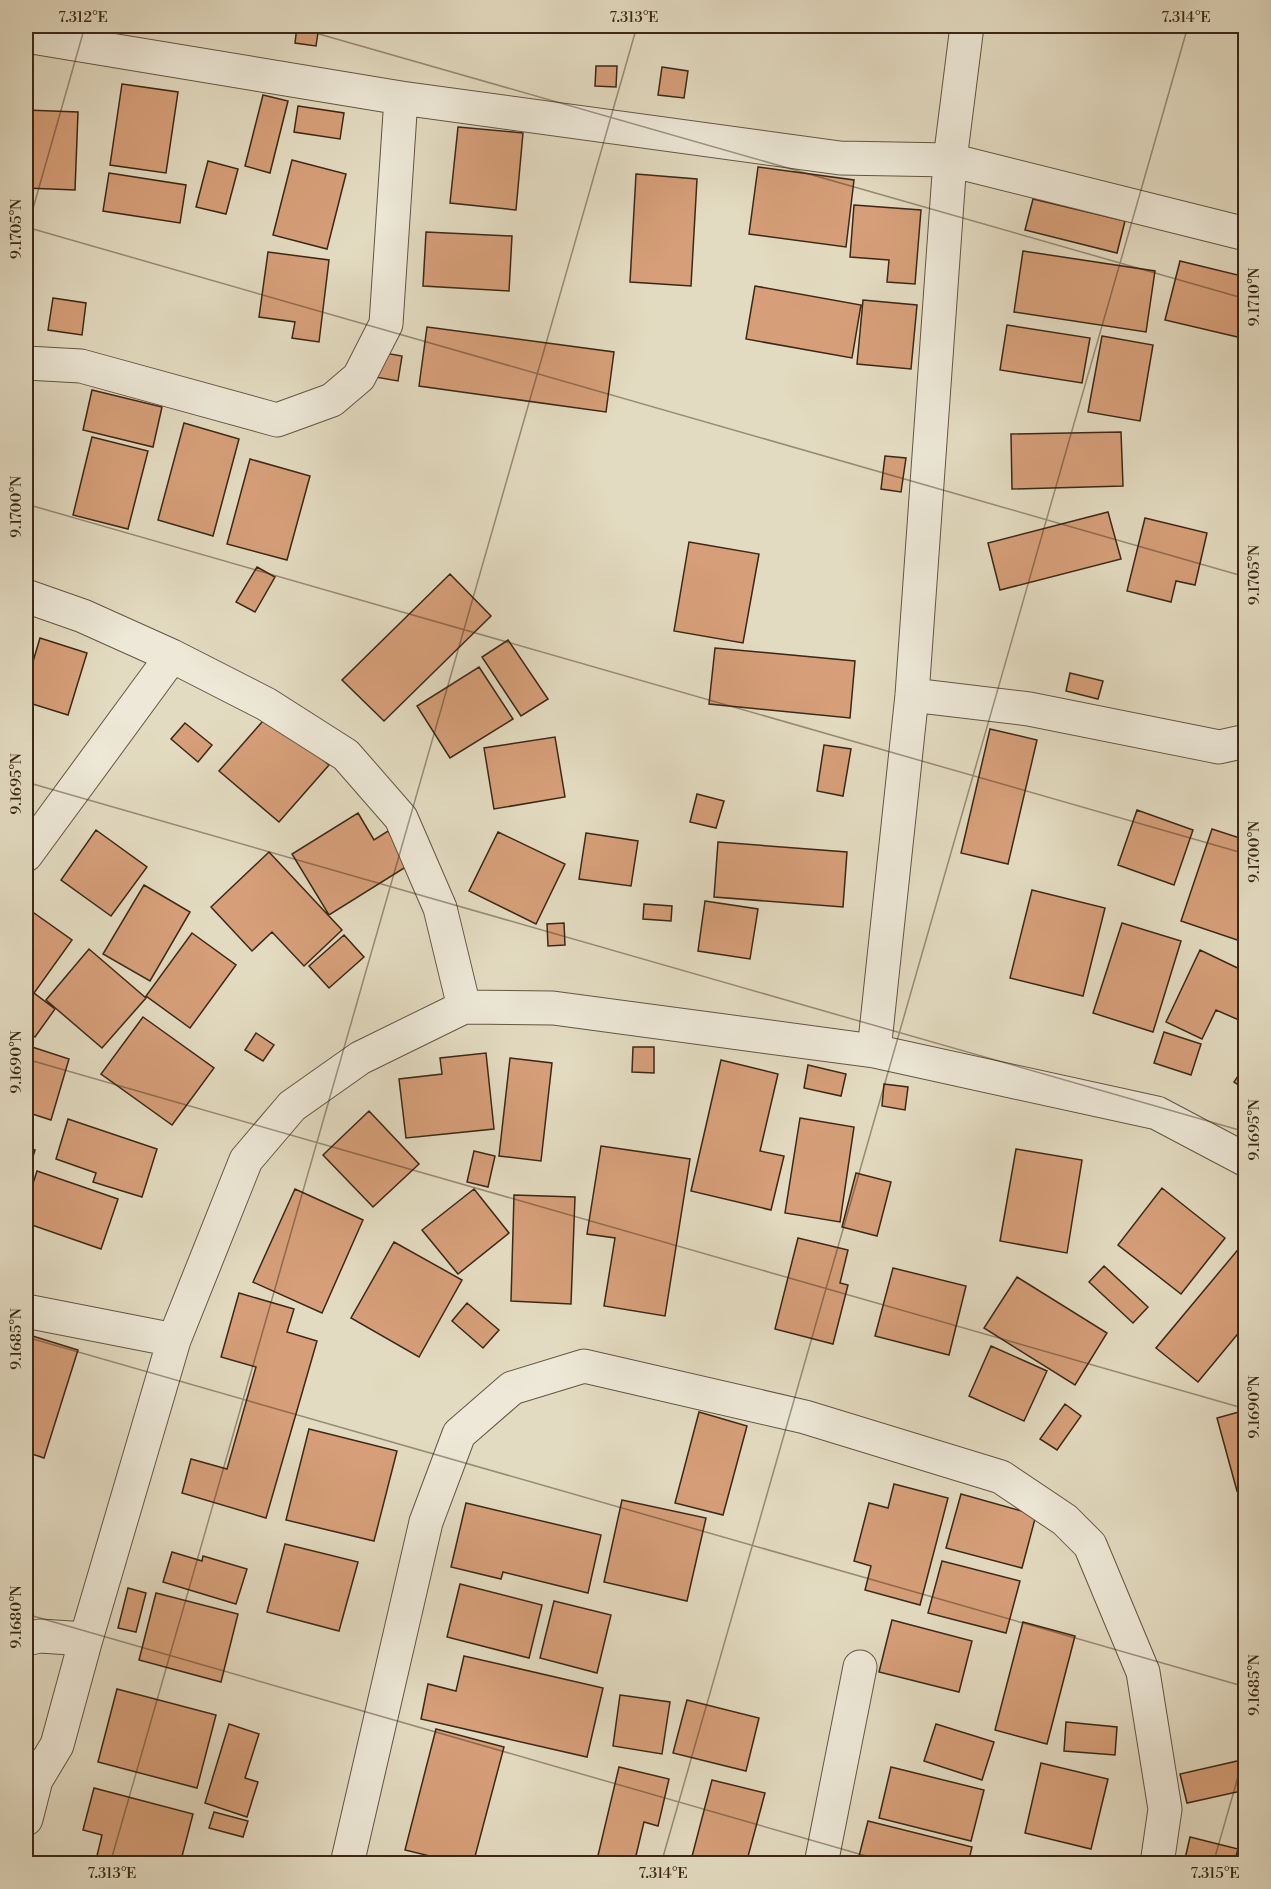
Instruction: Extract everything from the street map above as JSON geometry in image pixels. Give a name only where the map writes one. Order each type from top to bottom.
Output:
[{"type":"street","points":[[874,1051],[912,695],[950,160],[967,26]]},
{"type":"street","points":[[26,36],[401,98],[840,158],[950,160],[1245,234]]},
{"type":"street","points":[[26,363],[81,366],[277,420],[332,400],[359,377],[386,324],[401,98]]},
{"type":"street","points":[[26,596],[83,616],[172,656],[266,704],[346,756],[400,818],[440,908],[464,1007]]},
{"type":"street","points":[[26,855],[172,656]]},
{"type":"street","points":[[912,695],[1029,709],[1219,747],[1245,741]]},
{"type":"street","points":[[26,1819],[31,1772],[57,1744],[174,1340],[246,1160],[291,1106],[360,1058],[464,1007],[553,1008],[874,1051],[1158,1113],[1245,1160]]},
{"type":"street","points":[[26,1311],[174,1340]]},
{"type":"street","points":[[347,1863],[426,1522],[459,1434],[512,1388],[584,1366],[805,1417],[1001,1477],[1065,1520],[1090,1545],[1143,1672],[1165,1809],[1157,1863]]},
{"type":"street","points":[[26,1639],[40,1636],[86,1640]]},
{"type":"street","points":[[821,1863],[860,1667]]},
{"type":"building","points":[[297,26],[319,26],[316,46],[295,43]]},
{"type":"building","points":[[596,66],[617,66],[616,87],[595,86]]},
{"type":"building","points":[[662,67],[688,71],[684,98],[658,95]]},
{"type":"building","points":[[122,84],[178,92],[166,173],[110,165]]},
{"type":"building","points":[[263,95],[288,101],[270,173],[245,166]]},
{"type":"building","points":[[298,106],[344,113],[340,139],[294,132]]},
{"type":"building","points":[[26,110],[78,112],[75,190],[26,188]]},
{"type":"building","points":[[458,127],[523,133],[516,210],[450,203]]},
{"type":"building","points":[[292,160],[346,174],[327,249],[273,235]]},
{"type":"building","points":[[208,161],[238,169],[226,214],[196,207]]},
{"type":"building","points":[[758,167],[854,180],[846,247],[749,234]]},
{"type":"building","points":[[109,173],[186,185],[180,223],[103,211]]},
{"type":"building","points":[[636,174],[697,179],[691,286],[630,282]]},
{"type":"building","points":[[1033,199],[1125,221],[1117,253],[1025,230]]},
{"type":"building","points":[[854,205],[921,210],[915,284],[887,282],[889,260],[850,257]]},
{"type":"building","points":[[426,232],[512,236],[509,291],[423,286]]},
{"type":"building","points":[[1023,251],[1155,271],[1146,332],[1014,312]]},
{"type":"building","points":[[268,252],[329,260],[319,342],[292,338],[295,322],[259,317]]},
{"type":"building","points":[[1180,261],[1246,277],[1246,339],[1165,320]]},
{"type":"building","points":[[755,286],[861,305],[852,358],[746,339]]},
{"type":"building","points":[[53,298],[86,303],[82,335],[48,330]]},
{"type":"building","points":[[863,300],[917,305],[911,369],[857,364]]},
{"type":"building","points":[[1007,325],[1090,338],[1082,383],[1000,370]]},
{"type":"building","points":[[427,327],[614,352],[606,412],[419,386]]},
{"type":"building","points":[[1102,336],[1153,345],[1140,421],[1088,412]]},
{"type":"building","points":[[379,352],[402,356],[398,381],[375,377]]},
{"type":"building","points":[[92,390],[162,407],[153,447],[83,430]]},
{"type":"building","points":[[184,423],[239,439],[213,536],[158,520]]},
{"type":"building","points":[[1121,432],[1123,486],[1012,489],[1011,434]]},
{"type":"building","points":[[92,437],[148,451],[128,529],[73,515]]},
{"type":"building","points":[[885,456],[906,458],[901,492],[881,489]]},
{"type":"building","points":[[250,459],[310,476],[287,560],[227,544]]},
{"type":"building","points":[[1108,512],[1121,559],[1000,590],[988,543]]},
{"type":"building","points":[[1145,518],[1207,533],[1195,585],[1176,581],[1171,602],[1127,591]]},
{"type":"building","points":[[689,542],[759,554],[743,643],[674,631]]},
{"type":"building","points":[[257,567],[275,577],[255,612],[236,602]]},
{"type":"building","points":[[450,574],[491,616],[384,721],[342,680]]},
{"type":"building","points":[[40,638],[87,653],[68,715],[26,702],[26,685]]},
{"type":"building","points":[[508,640],[548,699],[521,716],[482,657]]},
{"type":"building","points":[[715,648],[855,661],[850,718],[709,704]]},
{"type":"building","points":[[479,667],[513,719],[450,758],[417,706]]},
{"type":"building","points":[[1070,673],[1103,681],[1098,699],[1066,691]]},
{"type":"building","points":[[269,714],[329,765],[279,822],[219,771]]},
{"type":"building","points":[[185,723],[212,745],[198,762],[171,739]]},
{"type":"building","points":[[990,729],[1037,740],[1008,864],[961,853]]},
{"type":"building","points":[[555,737],[565,797],[494,809],[484,748]]},
{"type":"building","points":[[824,745],[851,749],[843,796],[817,791]]},
{"type":"building","points":[[697,794],[724,801],[716,828],[690,822]]},
{"type":"building","points":[[1137,810],[1193,830],[1174,885],[1118,865]]},
{"type":"building","points":[[358,813],[374,840],[388,831],[409,865],[329,915],[292,854]]},
{"type":"building","points":[[1212,829],[1246,840],[1246,943],[1181,921]]},
{"type":"building","points":[[96,830],[147,867],[111,916],[61,880]]},
{"type":"building","points":[[498,832],[565,864],[536,924],[469,891]]},
{"type":"building","points":[[586,833],[638,841],[631,886],[579,879]]},
{"type":"building","points":[[718,842],[847,852],[843,907],[714,897]]},
{"type":"building","points":[[269,852],[342,930],[304,966],[272,932],[252,951],[211,907]]},
{"type":"building","points":[[144,885],[190,912],[150,981],[103,954]]},
{"type":"building","points":[[1032,890],[1105,908],[1083,996],[1010,978]]},
{"type":"building","points":[[705,901],[758,909],[750,959],[698,951]]},
{"type":"building","points":[[644,904],[672,906],[671,921],[643,919]]},
{"type":"building","points":[[27,908],[72,940],[34,993],[55,1009],[35,1037],[26,1030]]},
{"type":"building","points":[[564,923],[565,945],[548,946],[547,924]]},
{"type":"building","points":[[1122,923],[1181,941],[1153,1032],[1093,1013]]},
{"type":"building","points":[[192,933],[236,965],[190,1028],[146,996]]},
{"type":"building","points":[[344,935],[364,957],[329,988],[309,966]]},
{"type":"building","points":[[89,949],[146,998],[102,1048],[46,1000]]},
{"type":"building","points":[[1200,950],[1246,972],[1246,1006],[1239,1020],[1216,1010],[1202,1039],[1166,1022]]},
{"type":"building","points":[[143,1017],[214,1068],[172,1125],[101,1074]]},
{"type":"building","points":[[1164,1032],[1201,1044],[1191,1075],[1154,1063]]},
{"type":"building","points":[[256,1033],[274,1045],[263,1061],[245,1050]]},
{"type":"building","points":[[26,1045],[69,1059],[51,1120],[26,1112]]},
{"type":"building","points":[[633,1047],[654,1047],[654,1073],[632,1072]]},
{"type":"building","points":[[486,1053],[494,1129],[406,1138],[399,1079],[442,1074],[440,1058]]},
{"type":"building","points":[[510,1058],[552,1063],[541,1161],[499,1156]]},
{"type":"building","points":[[721,1060],[778,1074],[760,1151],[784,1156],[771,1210],[691,1191]]},
{"type":"building","points":[[1246,1064],[1246,1090],[1234,1082]]},
{"type":"building","points":[[808,1065],[846,1074],[841,1096],[804,1088]]},
{"type":"building","points":[[884,1084],[908,1087],[905,1110],[882,1106]]},
{"type":"building","points":[[369,1111],[419,1164],[373,1207],[323,1155]]},
{"type":"building","points":[[800,1118],[854,1127],[840,1222],[785,1213]]},
{"type":"building","points":[[68,1119],[157,1149],[142,1197],[93,1182],[96,1173],[56,1159]]},
{"type":"building","points":[[601,1146],[690,1159],[665,1316],[604,1306],[615,1238],[587,1234]]},
{"type":"building","points":[[26,1147],[35,1150],[26,1180]]},
{"type":"building","points":[[1016,1149],[1082,1160],[1067,1253],[1000,1241]]},
{"type":"building","points":[[474,1151],[495,1156],[488,1187],[467,1182]]},
{"type":"building","points":[[37,1171],[118,1199],[101,1249],[26,1223],[26,1205]]},
{"type":"building","points":[[856,1173],[891,1182],[877,1236],[842,1227]]},
{"type":"building","points":[[1162,1188],[1225,1238],[1181,1294],[1118,1245]]},
{"type":"building","points":[[295,1189],[363,1220],[322,1313],[253,1282]]},
{"type":"building","points":[[474,1189],[509,1233],[458,1274],[422,1230]]},
{"type":"building","points":[[514,1195],[575,1197],[571,1304],[511,1301]]},
{"type":"building","points":[[798,1238],[848,1250],[840,1283],[848,1285],[833,1344],[775,1329]]},
{"type":"building","points":[[1246,1240],[1246,1324],[1198,1382],[1156,1348]]},
{"type":"building","points":[[394,1242],[462,1280],[419,1357],[351,1318]]},
{"type":"building","points":[[1104,1266],[1148,1307],[1133,1323],[1089,1282]]},
{"type":"building","points":[[893,1268],[966,1286],[949,1355],[875,1336]]},
{"type":"building","points":[[1017,1277],[1107,1333],[1075,1385],[984,1328]]},
{"type":"building","points":[[239,1293],[294,1309],[287,1332],[317,1341],[266,1518],[182,1493],[191,1459],[227,1469],[256,1367],[221,1357]]},
{"type":"building","points":[[467,1303],[499,1330],[483,1348],[452,1321]]},
{"type":"building","points":[[26,1334],[78,1350],[44,1458],[26,1452]]},
{"type":"building","points":[[991,1346],[1047,1371],[1024,1421],[969,1396]]},
{"type":"building","points":[[1065,1404],[1081,1416],[1057,1450],[1040,1439]]},
{"type":"building","points":[[1246,1410],[1246,1489],[1237,1491],[1217,1418]]},
{"type":"building","points":[[699,1412],[747,1426],[723,1515],[675,1503]]},
{"type":"building","points":[[309,1429],[397,1451],[374,1541],[286,1520]]},
{"type":"building","points":[[26,1471],[33,1473],[26,1497]]},
{"type":"building","points":[[894,1484],[948,1498],[920,1605],[865,1590],[871,1566],[854,1561],[869,1503],[888,1508]]},
{"type":"building","points":[[961,1494],[1036,1515],[1022,1568],[946,1548]]},
{"type":"building","points":[[622,1500],[706,1518],[687,1601],[604,1582]]},
{"type":"building","points":[[466,1503],[601,1535],[588,1593],[503,1572],[501,1579],[451,1567]]},
{"type":"building","points":[[285,1544],[358,1562],[339,1631],[267,1612]]},
{"type":"building","points":[[172,1552],[202,1561],[203,1556],[247,1569],[236,1604],[163,1582]]},
{"type":"building","points":[[942,1561],[1020,1581],[1006,1633],[928,1613]]},
{"type":"building","points":[[460,1584],[542,1605],[529,1658],[447,1637]]},
{"type":"building","points":[[128,1588],[146,1593],[136,1632],[118,1628]]},
{"type":"building","points":[[156,1593],[238,1614],[221,1682],[139,1660]]},
{"type":"building","points":[[554,1601],[611,1615],[597,1673],[540,1658]]},
{"type":"building","points":[[892,1620],[972,1641],[959,1692],[879,1672]]},
{"type":"building","points":[[1023,1622],[1075,1636],[1047,1744],[995,1730]]},
{"type":"building","points":[[464,1656],[603,1688],[587,1757],[421,1719],[428,1684],[456,1691]]},
{"type":"building","points":[[117,1689],[216,1715],[197,1788],[98,1762]]},
{"type":"building","points":[[620,1695],[670,1702],[662,1754],[613,1746]]},
{"type":"building","points":[[687,1700],[759,1718],[746,1771],[673,1753]]},
{"type":"building","points":[[1066,1722],[1117,1727],[1115,1755],[1064,1751]]},
{"type":"building","points":[[229,1724],[259,1734],[245,1778],[258,1782],[247,1817],[205,1803]]},
{"type":"building","points":[[936,1724],[994,1742],[982,1780],[924,1761]]},
{"type":"building","points":[[436,1729],[504,1747],[473,1864],[432,1864],[434,1857],[405,1850]]},
{"type":"building","points":[[1246,1759],[1246,1790],[1187,1803],[1180,1774]]},
{"type":"building","points":[[1041,1763],[1108,1779],[1091,1849],[1025,1833]]},
{"type":"building","points":[[619,1767],[669,1779],[658,1826],[644,1822],[634,1864],[596,1864]]},
{"type":"building","points":[[891,1767],[984,1790],[971,1841],[879,1818]]},
{"type":"building","points":[[712,1780],[765,1793],[746,1864],[690,1864]]},
{"type":"building","points":[[94,1788],[193,1814],[180,1864],[95,1864],[102,1835],[83,1830]]},
{"type":"building","points":[[214,1812],[248,1821],[243,1837],[209,1828]]},
{"type":"building","points":[[868,1821],[972,1847],[968,1864],[857,1864]]},
{"type":"building","points":[[1190,1837],[1238,1849],[1234,1864],[1204,1864],[1185,1859]]}]
